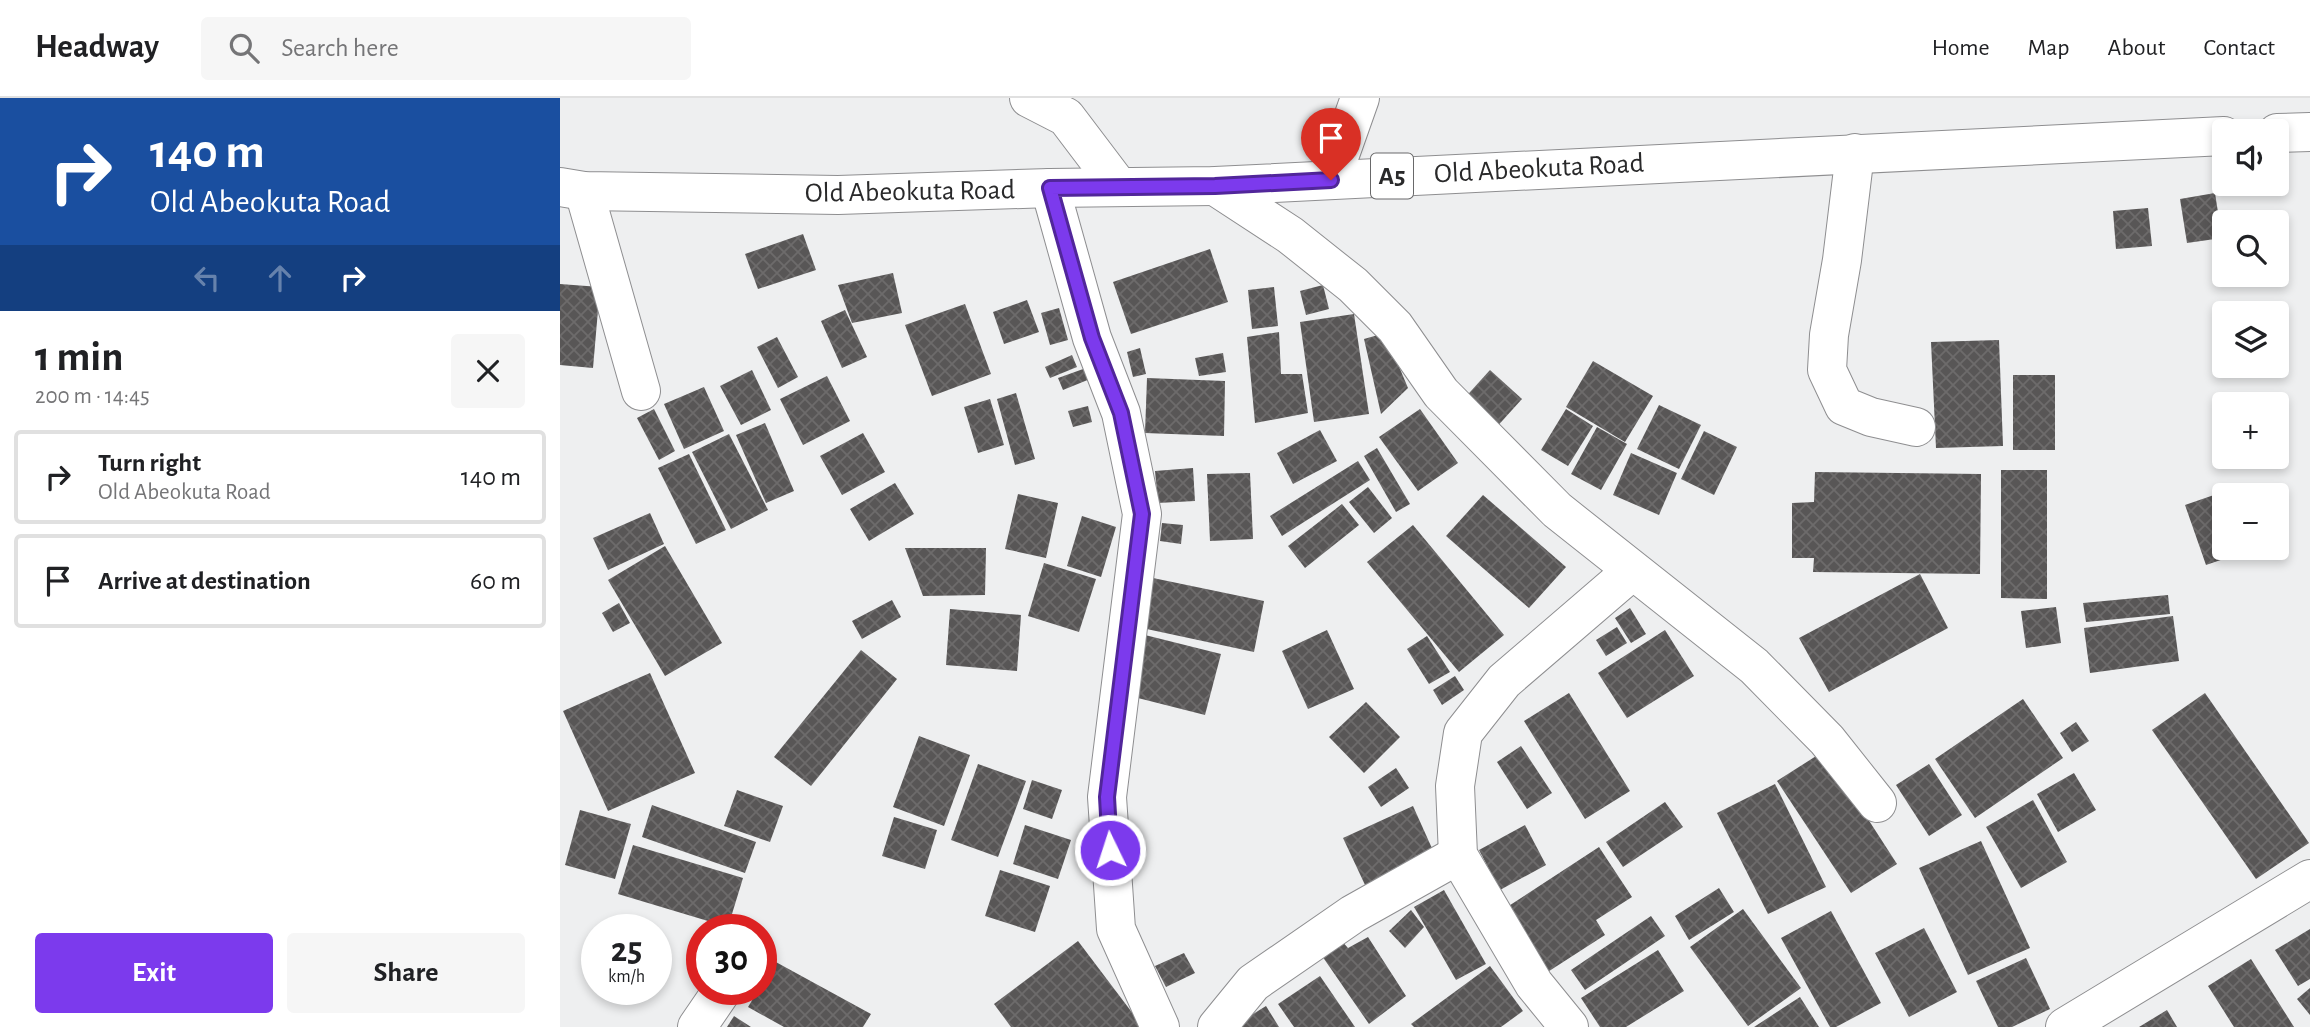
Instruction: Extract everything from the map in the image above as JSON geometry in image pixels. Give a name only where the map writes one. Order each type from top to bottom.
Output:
[{"type":"main road","points":[[1029,98],[1066,117],[1119,187]]},
{"type":"main road","points":[[1331,180],[1360,98]]},
{"type":"main road","points":[[2289,133],[2310,132]]},
{"type":"main road","name":"Old Abeokuta Road","points":[[572,189],[838,195],[1215,186],[2212,137]]},
{"type":"main road","points":[[1855,153],[1842,260],[1829,334],[1827,370],[1844,406],[1871,417],[1916,427]]},
{"type":"main road","points":[[1215,186],[1290,235],[1353,285],[1395,327],[1441,393],[1557,510],[1754,666],[1827,740],[1877,803]]},
{"type":"main road","points":[[1050,188],[1092,338],[1121,413],[1142,514],[1107,797],[1116,929],[1160,1027]]},
{"type":"main road","points":[[572,189],[641,391]]},
{"type":"main road","points":[[1569,1027],[1534,984],[1458,855],[1455,786],[1463,733],[1504,681],[1632,571]]},
{"type":"main road","points":[[1217,1027],[1253,983],[1353,914],[1458,855]]},
{"type":"main road","points":[[2065,1027],[2310,879]]},
{"type":"main road","points":[[697,1027],[712,1005]]},
{"type":"building","points":[[2212,194],[2215,196],[2218,210],[2212,210],[2212,239],[2187,243],[2180,199]]},
{"type":"building","points":[[2148,208],[2152,246],[2116,249],[2113,211]]},
{"type":"building","points":[[803,234],[816,270],[758,289],[745,254]]},
{"type":"building","points":[[1210,249],[1228,302],[1131,334],[1113,282]]},
{"type":"building","points":[[893,273],[902,313],[852,323],[838,285]]},
{"type":"building","points":[[560,284],[600,287],[593,368],[560,365]]},
{"type":"building","points":[[1323,285],[1329,309],[1306,315],[1300,291]]},
{"type":"building","points":[[1274,287],[1278,326],[1252,329],[1248,290]]},
{"type":"building","points":[[1027,300],[1039,332],[1004,344],[993,312]]},
{"type":"building","points":[[965,304],[991,374],[932,396],[905,325]]},
{"type":"building","points":[[1059,308],[1068,340],[1050,345],[1041,313]]},
{"type":"building","points":[[845,310],[867,357],[842,368],[821,321]]},
{"type":"building","points":[[1354,314],[1369,414],[1314,422],[1300,322]]},
{"type":"building","points":[[1279,332],[1281,374],[1302,374],[1308,413],[1255,423],[1247,337]]},
{"type":"building","points":[[1385,333],[1408,388],[1381,414],[1364,339]]},
{"type":"building","points":[[777,337],[798,377],[778,388],[757,347]]},
{"type":"building","points":[[1999,340],[2003,446],[1936,448],[1931,342]]},
{"type":"building","points":[[1140,348],[1146,374],[1133,377],[1127,352]]},
{"type":"building","points":[[1223,353],[1226,372],[1199,376],[1195,358]]},
{"type":"building","points":[[1072,355],[1077,367],[1050,378],[1045,367]]},
{"type":"building","points":[[1593,361],[1653,396],[1625,442],[1566,407]]},
{"type":"building","points":[[1086,368],[1090,379],[1063,390],[1058,378]]},
{"type":"building","points":[[752,370],[771,410],[741,425],[720,386]]},
{"type":"building","points":[[1490,370],[1522,399],[1493,431],[1461,402]]},
{"type":"building","points":[[2013,375],[2055,375],[2055,450],[2013,450]]},
{"type":"building","points":[[827,376],[850,421],[803,445],[780,399]]},
{"type":"building","points":[[1147,378],[1225,381],[1224,436],[1145,433]]},
{"type":"building","points":[[704,387],[724,431],[684,449],[664,404]]},
{"type":"building","points":[[1016,393],[1035,459],[1015,465],[997,399]]},
{"type":"building","points":[[990,399],[1004,445],[978,453],[964,407]]},
{"type":"building","points":[[1659,405],[1701,425],[1679,469],[1637,449]]},
{"type":"building","points":[[1088,406],[1092,422],[1073,427],[1068,411]]},
{"type":"building","points":[[654,409],[675,451],[659,460],[637,418]]},
{"type":"building","points":[[1420,409],[1458,463],[1418,491],[1379,437]]},
{"type":"building","points":[[1566,409],[1593,426],[1568,466],[1541,450]]},
{"type":"building","points":[[765,423],[794,491],[766,503],[736,435]]},
{"type":"building","points":[[1597,427],[1627,444],[1601,490],[1571,474]]},
{"type":"building","points":[[1320,430],[1337,461],[1293,484],[1277,453]]},
{"type":"building","points":[[1704,431],[1737,447],[1714,495],[1681,479]]},
{"type":"building","points":[[863,433],[885,472],[842,495],[820,456]]},
{"type":"building","points":[[729,434],[768,510],[731,529],[692,452]]},
{"type":"building","points":[[1377,448],[1410,504],[1396,512],[1364,456]]},
{"type":"building","points":[[1631,453],[1677,473],[1659,515],[1613,495]]},
{"type":"building","points":[[689,454],[726,530],[696,544],[658,468]]},
{"type":"building","points":[[1358,461],[1370,480],[1282,536],[1270,516]]},
{"type":"building","points":[[1193,468],[1195,501],[1158,503],[1155,471]]},
{"type":"building","points":[[2001,470],[2047,470],[2047,599],[2001,598]]},
{"type":"building","points":[[1815,472],[1981,474],[1980,574],[1813,572],[1814,558],[1792,558],[1792,503],[1814,502]]},
{"type":"building","points":[[1250,473],[1253,539],[1210,541],[1207,474]]},
{"type":"building","points":[[895,483],[914,514],[869,541],[850,509]]},
{"type":"building","points":[[1368,487],[1392,518],[1374,533],[1349,502]]},
{"type":"building","points":[[1018,494],[1058,503],[1046,558],[1005,549]]},
{"type":"building","points":[[1483,495],[1566,567],[1529,608],[1446,536]]},
{"type":"building","points":[[2212,496],[2212,560],[2221,560],[2206,565],[2185,505]]},
{"type":"building","points":[[1342,504],[1359,525],[1305,568],[1288,546]]},
{"type":"building","points":[[650,513],[664,544],[608,570],[593,538]]},
{"type":"building","points":[[1082,516],[1116,527],[1101,577],[1067,566]]},
{"type":"building","points":[[1162,523],[1183,525],[1181,544],[1160,541]]},
{"type":"building","points":[[1413,525],[1504,635],[1459,672],[1367,562]]},
{"type":"building","points":[[665,546],[722,643],[665,676],[608,580]]},
{"type":"building","points":[[905,548],[986,548],[985,595],[923,596]]},
{"type":"building","points":[[1044,563],[1096,579],[1079,632],[1028,616]]},
{"type":"building","points":[[1920,574],[1948,628],[1829,692],[1799,638]]},
{"type":"building","points":[[1153,578],[1264,601],[1254,652],[1142,628]]},
{"type":"building","points":[[2168,595],[2170,614],[2086,622],[2083,603]]},
{"type":"building","points":[[892,600],[901,617],[862,639],[852,621]]},
{"type":"building","points":[[619,603],[630,623],[613,632],[602,613]]},
{"type":"building","points":[[2056,607],[2061,643],[2026,648],[2021,611]]},
{"type":"building","points":[[1630,608],[1646,634],[1631,643],[1615,618]]},
{"type":"building","points":[[950,609],[1021,615],[1017,671],[946,665]]},
{"type":"building","points":[[2173,616],[2179,661],[2090,673],[2084,628]]},
{"type":"building","points":[[1617,627],[1627,643],[1606,656],[1596,640]]},
{"type":"building","points":[[1327,630],[1354,689],[1308,709],[1282,651]]},
{"type":"building","points":[[1665,630],[1694,676],[1627,718],[1598,673]]},
{"type":"building","points":[[1145,635],[1221,654],[1205,715],[1130,696]]},
{"type":"building","points":[[1427,636],[1450,672],[1429,684],[1407,649]]},
{"type":"building","points":[[861,650],[897,679],[811,786],[774,757]]},
{"type":"building","points":[[650,673],[695,773],[608,811],[563,711]]},
{"type":"building","points":[[1455,676],[1464,690],[1442,705],[1433,690]]},
{"type":"building","points":[[1569,693],[1630,791],[1585,819],[1524,721]]},
{"type":"building","points":[[2205,693],[2309,843],[2256,879],[2152,730]]},
{"type":"building","points":[[2023,699],[2063,758],[1975,818],[1935,759]]},
{"type":"building","points":[[1366,702],[1400,737],[1364,773],[1329,737]]},
{"type":"building","points":[[2076,722],[2089,741],[2072,752],[2060,733]]},
{"type":"building","points":[[919,736],[970,755],[944,826],[893,807]]},
{"type":"building","points":[[1521,746],[1552,793],[1527,809],[1497,762]]},
{"type":"building","points":[[1824,751],[1897,864],[1851,893],[1777,781]]},
{"type":"building","points":[[978,764],[1026,781],[998,857],[951,840]]},
{"type":"building","points":[[1929,764],[1962,815],[1929,836],[1896,785]]},
{"type":"building","points":[[1396,768],[1409,788],[1381,807],[1368,787]]},
{"type":"building","points":[[2074,773],[2096,810],[2058,832],[2037,794]]},
{"type":"building","points":[[1032,780],[1062,790],[1052,819],[1023,809]]},
{"type":"building","points":[[1775,784],[1826,887],[1768,914],[1717,813]]},
{"type":"building","points":[[737,790],[783,806],[770,842],[724,826]]},
{"type":"building","points":[[2033,800],[2067,862],[2021,888],[1986,827]]},
{"type":"building","points":[[1665,802],[1683,827],[1623,867],[1606,842]]},
{"type":"building","points":[[652,805],[756,842],[745,873],[642,837]]},
{"type":"building","points":[[1413,806],[1435,855],[1366,887],[1343,838]]},
{"type":"building","points":[[580,810],[631,824],[615,879],[565,865]]},
{"type":"building","points":[[894,817],[937,830],[925,869],[882,856]]},
{"type":"building","points":[[1025,825],[1071,840],[1058,879],[1013,864]]},
{"type":"building","points":[[1525,825],[1546,865],[1500,890],[1479,850]]},
{"type":"building","points":[[1981,841],[2030,948],[1968,975],[1919,868]]},
{"type":"building","points":[[633,845],[743,878],[732,914],[686,914],[618,894]]},
{"type":"building","points":[[1599,847],[1632,897],[1596,920],[1605,935],[1543,975],[1501,911]]},
{"type":"building","points":[[1000,870],[1050,886],[1035,932],[985,916]]},
{"type":"building","points":[[1719,888],[1734,912],[1689,940],[1675,916]]},
{"type":"building","points":[[1444,890],[1486,964],[1456,980],[1414,907]]},
{"type":"building","points":[[1743,909],[1801,988],[1748,1026],[1690,947]]},
{"type":"building","points":[[1411,910],[1424,927],[1405,948],[1389,931]]},
{"type":"building","points":[[1831,911],[1881,1003],[1836,1027],[1830,1027],[1781,938]]},
{"type":"building","points":[[1651,916],[1665,936],[1585,990],[1571,970]]},
{"type":"building","points":[[1924,928],[1957,992],[1909,1017],[1875,953]]},
{"type":"building","points":[[2310,929],[2310,979],[2298,986],[2275,950]]},
{"type":"building","points":[[1368,937],[1406,996],[1369,1024],[1320,953],[1340,939],[1348,948]]},
{"type":"building","points":[[1078,941],[1143,1027],[1011,1027],[994,1004]]},
{"type":"building","points":[[1658,950],[1684,991],[1626,1027],[1600,1027],[1581,998]]},
{"type":"building","points":[[1184,953],[1195,973],[1166,987],[1155,966]]},
{"type":"building","points":[[2026,958],[2050,1009],[2012,1027],[1998,1027],[1976,981]]},
{"type":"building","points":[[2251,959],[2294,1027],[2234,1027],[2208,986]]},
{"type":"building","points":[[777,963],[871,1014],[863,1027],[784,1027],[748,1007],[777,1005]]},
{"type":"building","points":[[1490,966],[1523,1011],[1501,1027],[1414,1027],[1411,1024]]},
{"type":"building","points":[[1320,976],[1355,1027],[1294,1027],[1278,1004]]},
{"type":"building","points":[[2310,988],[2310,1015],[2297,999]]},
{"type":"building","points":[[1800,997],[1819,1027],[1754,1027]]},
{"type":"building","points":[[1266,1006],[1279,1027],[1232,1027]]},
{"type":"building","points":[[2167,1010],[2177,1027],[2139,1027]]},
{"type":"building","points":[[734,1016],[751,1027],[727,1027]]},
{"type":"route","points":[[1110,850],[1107,797],[1142,514],[1121,413],[1092,338],[1050,188],[1215,186],[1331,180]]}]
